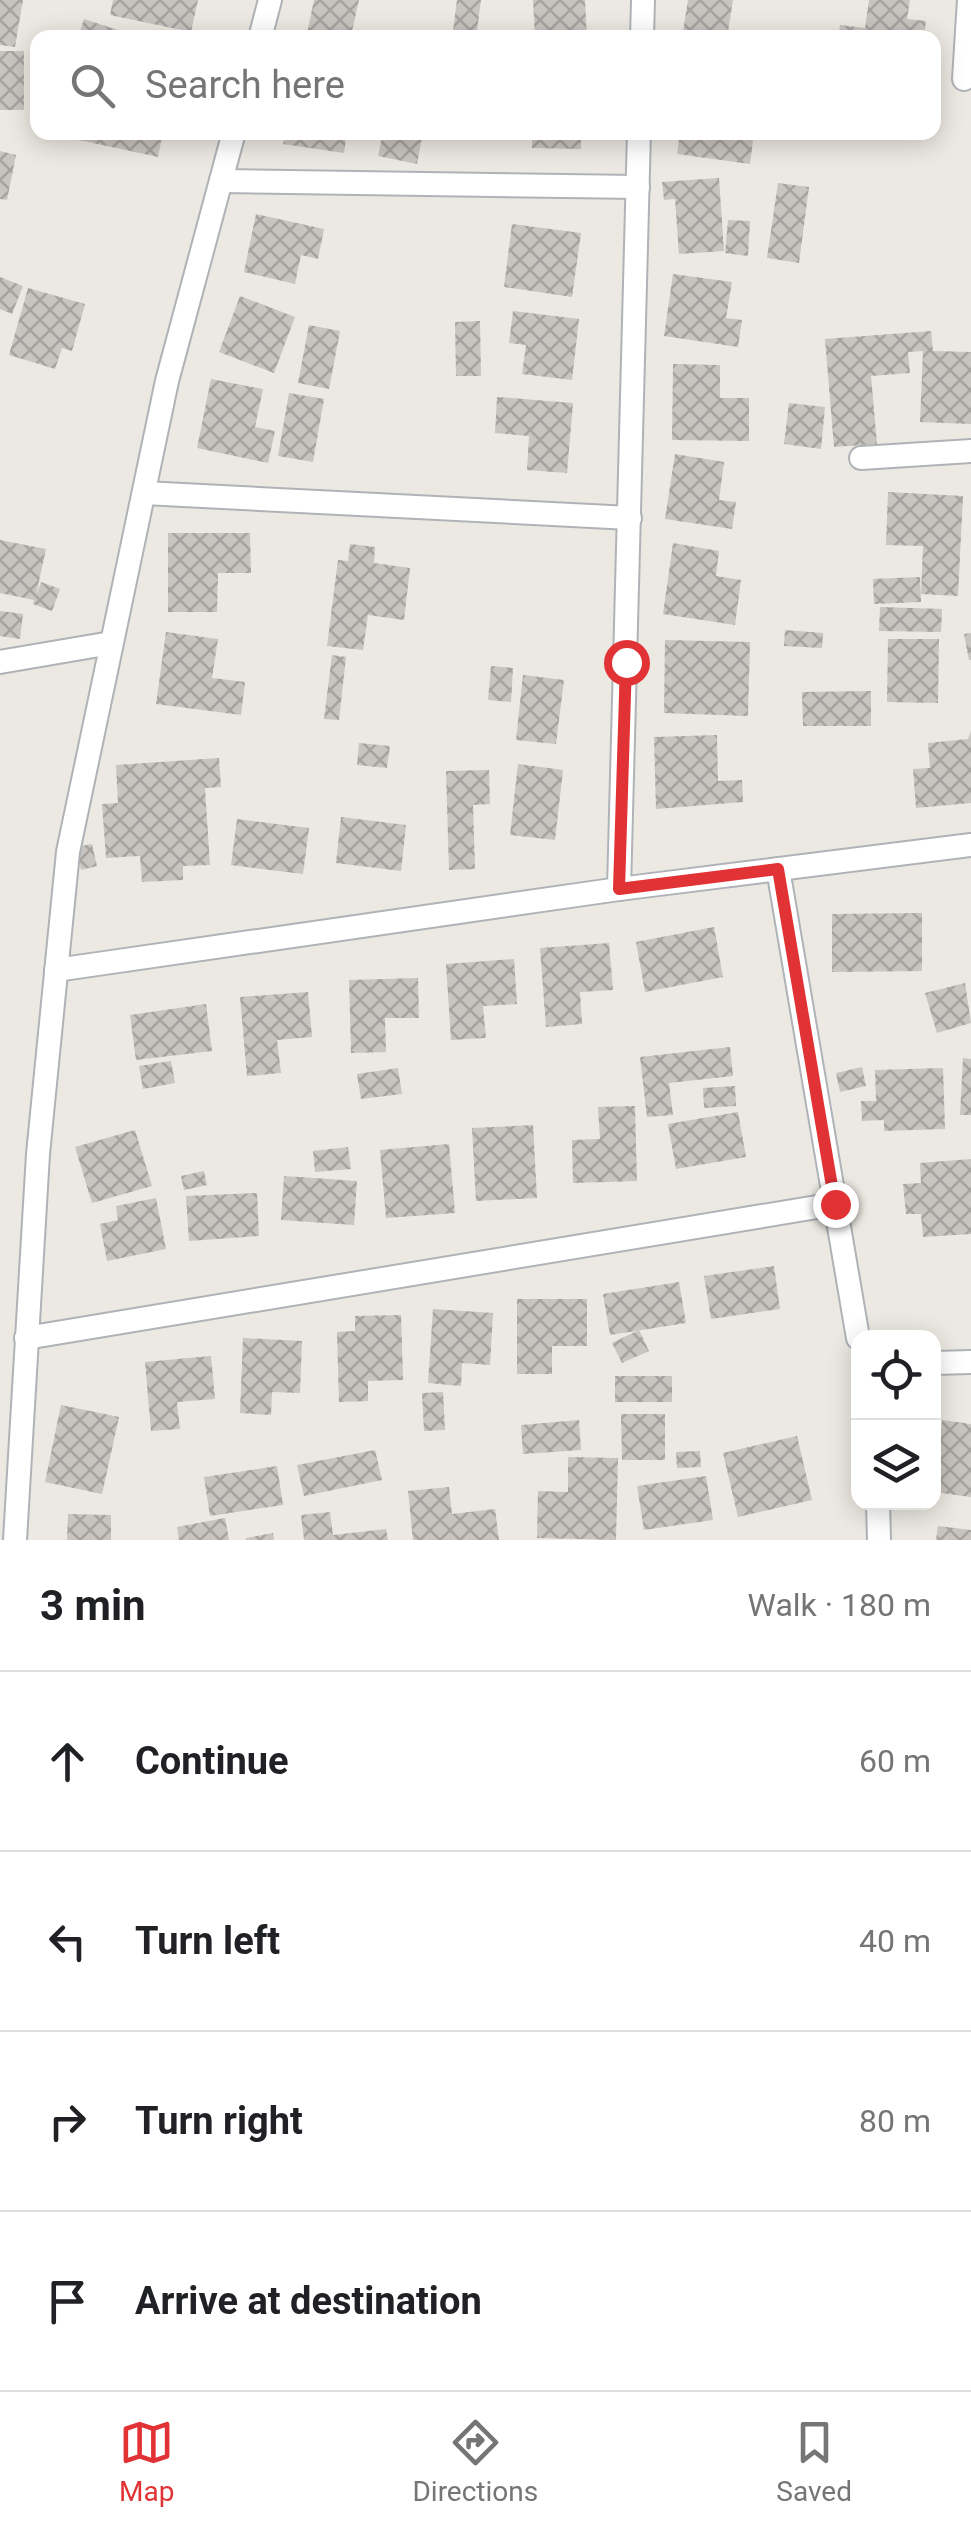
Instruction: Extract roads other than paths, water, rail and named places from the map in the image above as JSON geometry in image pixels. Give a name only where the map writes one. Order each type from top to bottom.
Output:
[{"type":"street","points":[[262,30],[270,0]]},
{"type":"street","points":[[642,30],[643,0]]},
{"type":"street","points":[[964,79],[969,0]]},
{"type":"street","points":[[15,1540],[8,1499],[26,1338],[68,852],[168,381],[232,140]]},
{"type":"street","points":[[619,889],[640,140]]},
{"type":"street","points":[[221,181],[638,186]]},
{"type":"street","points":[[860,458],[971,451]]},
{"type":"street","points":[[144,492],[630,518]]},
{"type":"street","points":[[0,662],[111,643]]},
{"type":"street","points":[[56,970],[619,889],[971,845]]},
{"type":"street","points":[[778,869],[857,1330]]},
{"type":"street","points":[[26,1338],[835,1204]]},
{"type":"street","points":[[941,1363],[971,1362]]},
{"type":"street","points":[[878,1510],[878,1540]]}]
